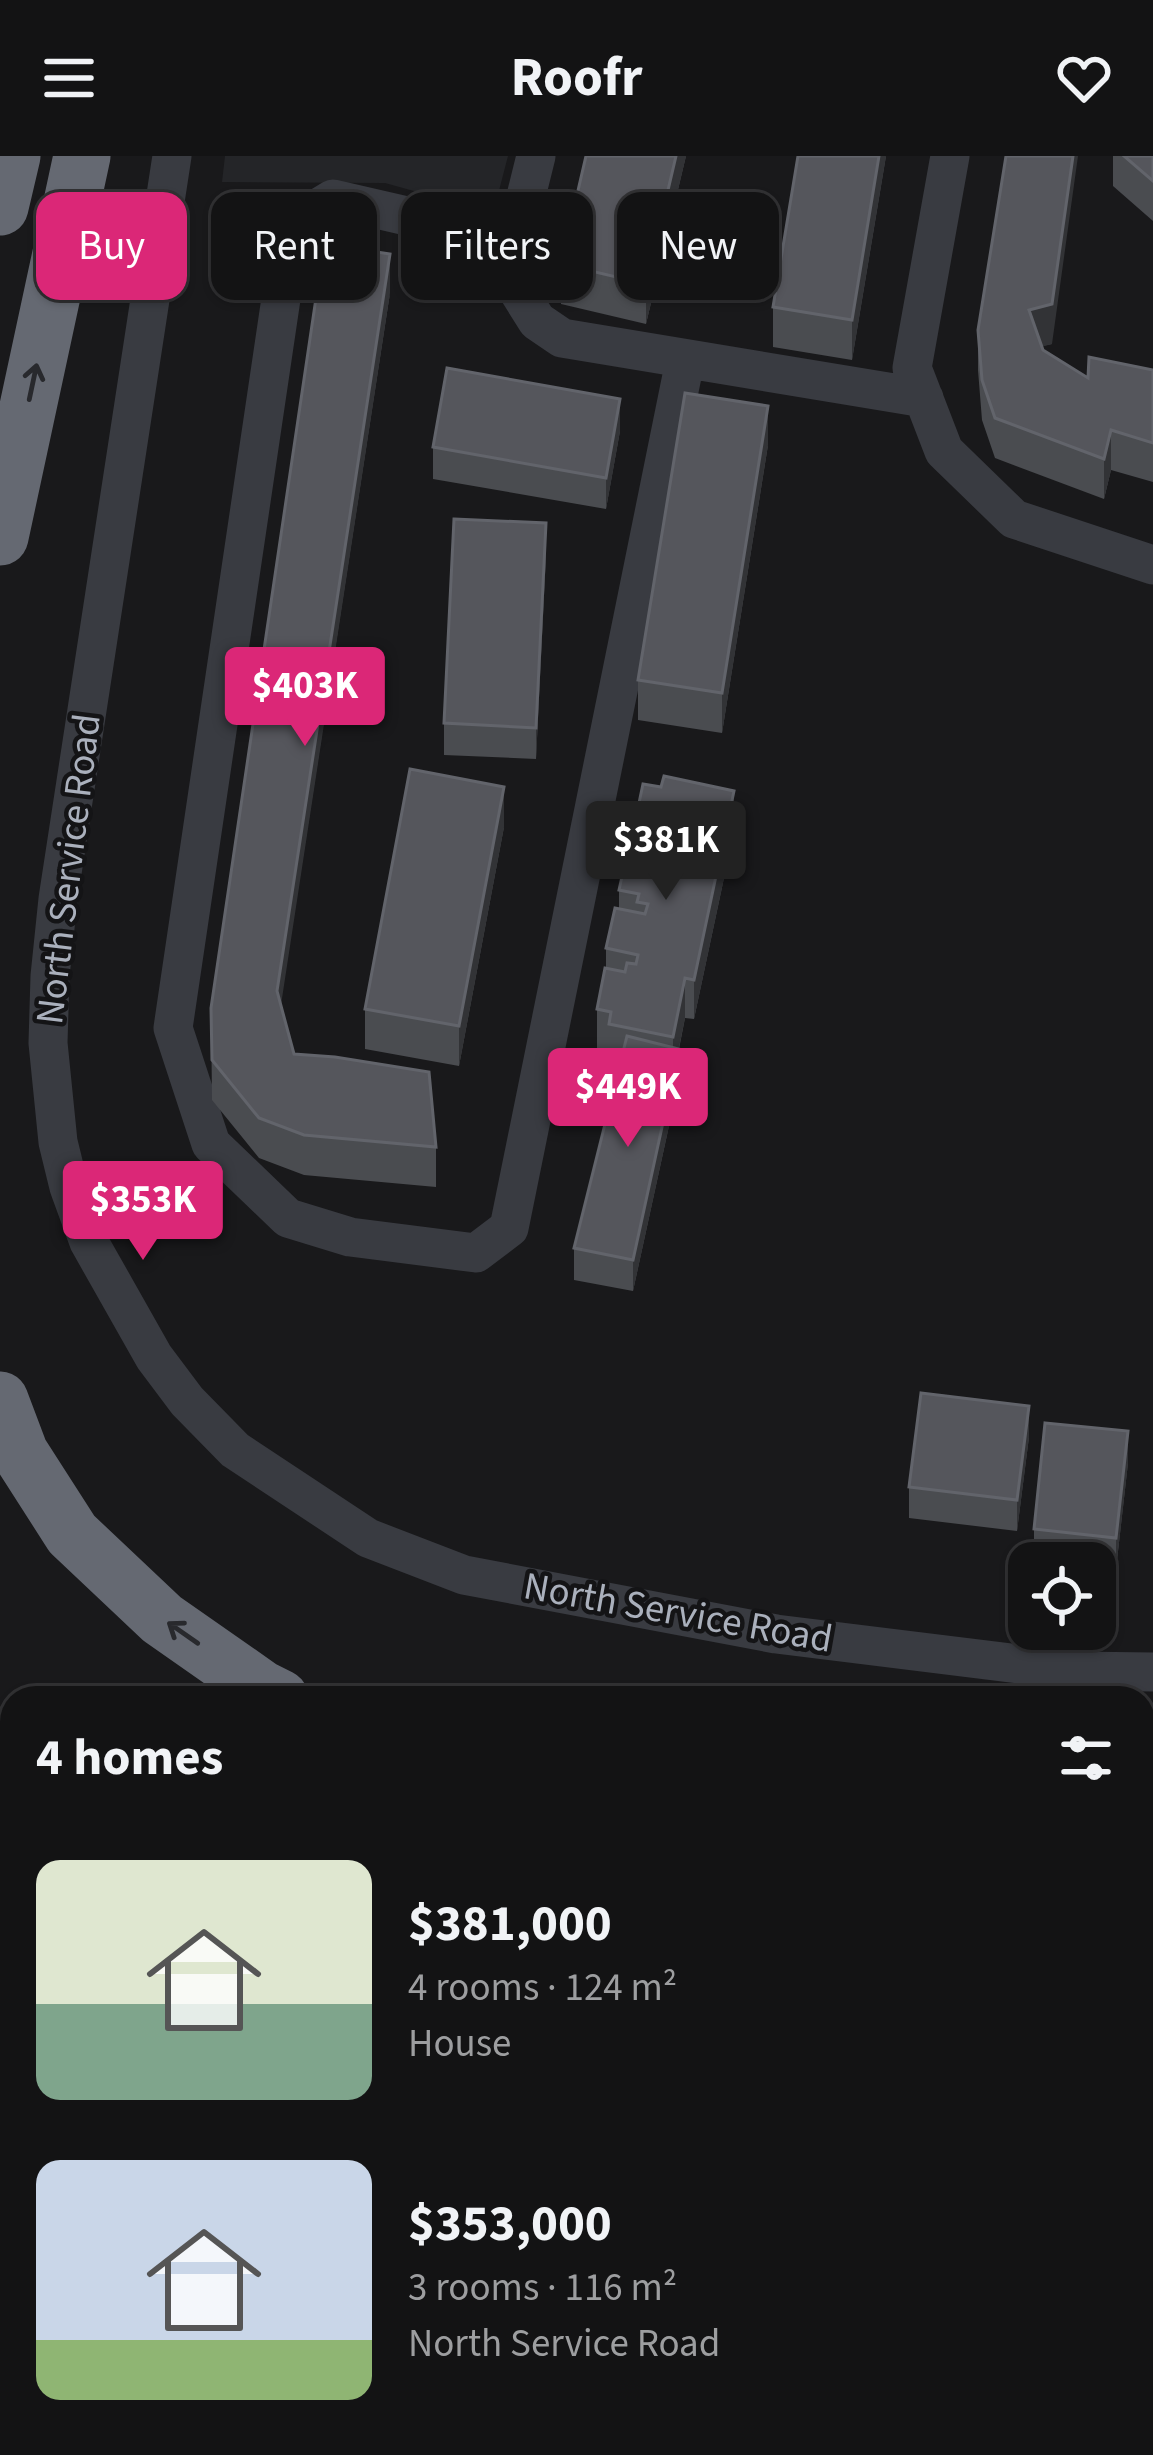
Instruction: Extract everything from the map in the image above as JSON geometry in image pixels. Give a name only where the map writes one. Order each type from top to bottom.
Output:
[{"type":"highway","points":[[0,207],[12,156]]},
{"type":"highway","points":[[0,580],[3,521],[82,156]]},
{"type":"highway","points":[[0,1400],[20,1454],[72,1534],[162,1619],[258,1686]]},
{"type":"street","name":"North Service Road","points":[[172,156],[58,899],[48,1042],[58,1142],[69,1187],[89,1242],[154,1357],[187,1401],[236,1450],[368,1538],[464,1575],[776,1634],[1149,1678]]},
{"type":"street","points":[[527,192],[536,156]]},
{"type":"street","points":[[950,156],[913,368],[944,451],[1014,519],[1153,565]]},
{"type":"street","points":[[401,215],[333,199],[291,231],[172,1028],[211,1144],[288,1218],[350,1237],[476,1253],[509,1228],[686,361]]},
{"type":"street","points":[[524,300],[537,322],[562,338],[924,398]]},
{"type":"shaded area","points":[[225,156],[508,156],[499,192],[417,192],[385,183],[222,182]]},
{"type":"building","points":[[586,156],[676,156],[668,192],[617,192],[617,277],[593,272],[593,192],[578,192]]},
{"type":"building","points":[[798,156],[879,156],[852,320],[773,307],[774,300],[779,300],[779,271]]},
{"type":"building","points":[[1006,156],[1073,156],[1052,304],[1029,310],[1043,350],[1088,378],[1089,357],[1153,370],[1153,443],[1111,430],[1104,459],[995,418],[982,380],[978,330]]},
{"type":"building","points":[[1124,156],[1153,156],[1153,181]]},
{"type":"building","points":[[377,252],[390,254],[277,991],[294,1054],[429,1072],[436,1147],[304,1135],[259,1118],[212,1060],[211,1008],[316,300],[377,300]]},
{"type":"building","points":[[447,368],[620,399],[606,478],[433,447]]},
{"type":"building","points":[[685,393],[768,406],[722,693],[638,680]]},
{"type":"building","points":[[454,519],[546,523],[536,728],[444,723]]},
{"type":"building","points":[[410,769],[504,787],[459,1026],[365,1009]]},
{"type":"building","points":[[664,776],[734,791],[694,980],[685,978],[673,1037],[609,1024],[611,1012],[597,1009],[605,968],[625,972],[627,963],[636,964],[638,955],[606,948],[615,908],[645,914],[648,904],[637,902],[639,894],[619,890],[629,845],[649,850],[653,831],[634,827],[643,784],[661,787]]},
{"type":"building","points":[[627,1036],[679,1049],[633,1260],[574,1248]]},
{"type":"building","points":[[921,1393],[1029,1406],[1017,1500],[909,1487]]},
{"type":"building","points":[[1045,1423],[1128,1431],[1116,1538],[1034,1529]]}]
